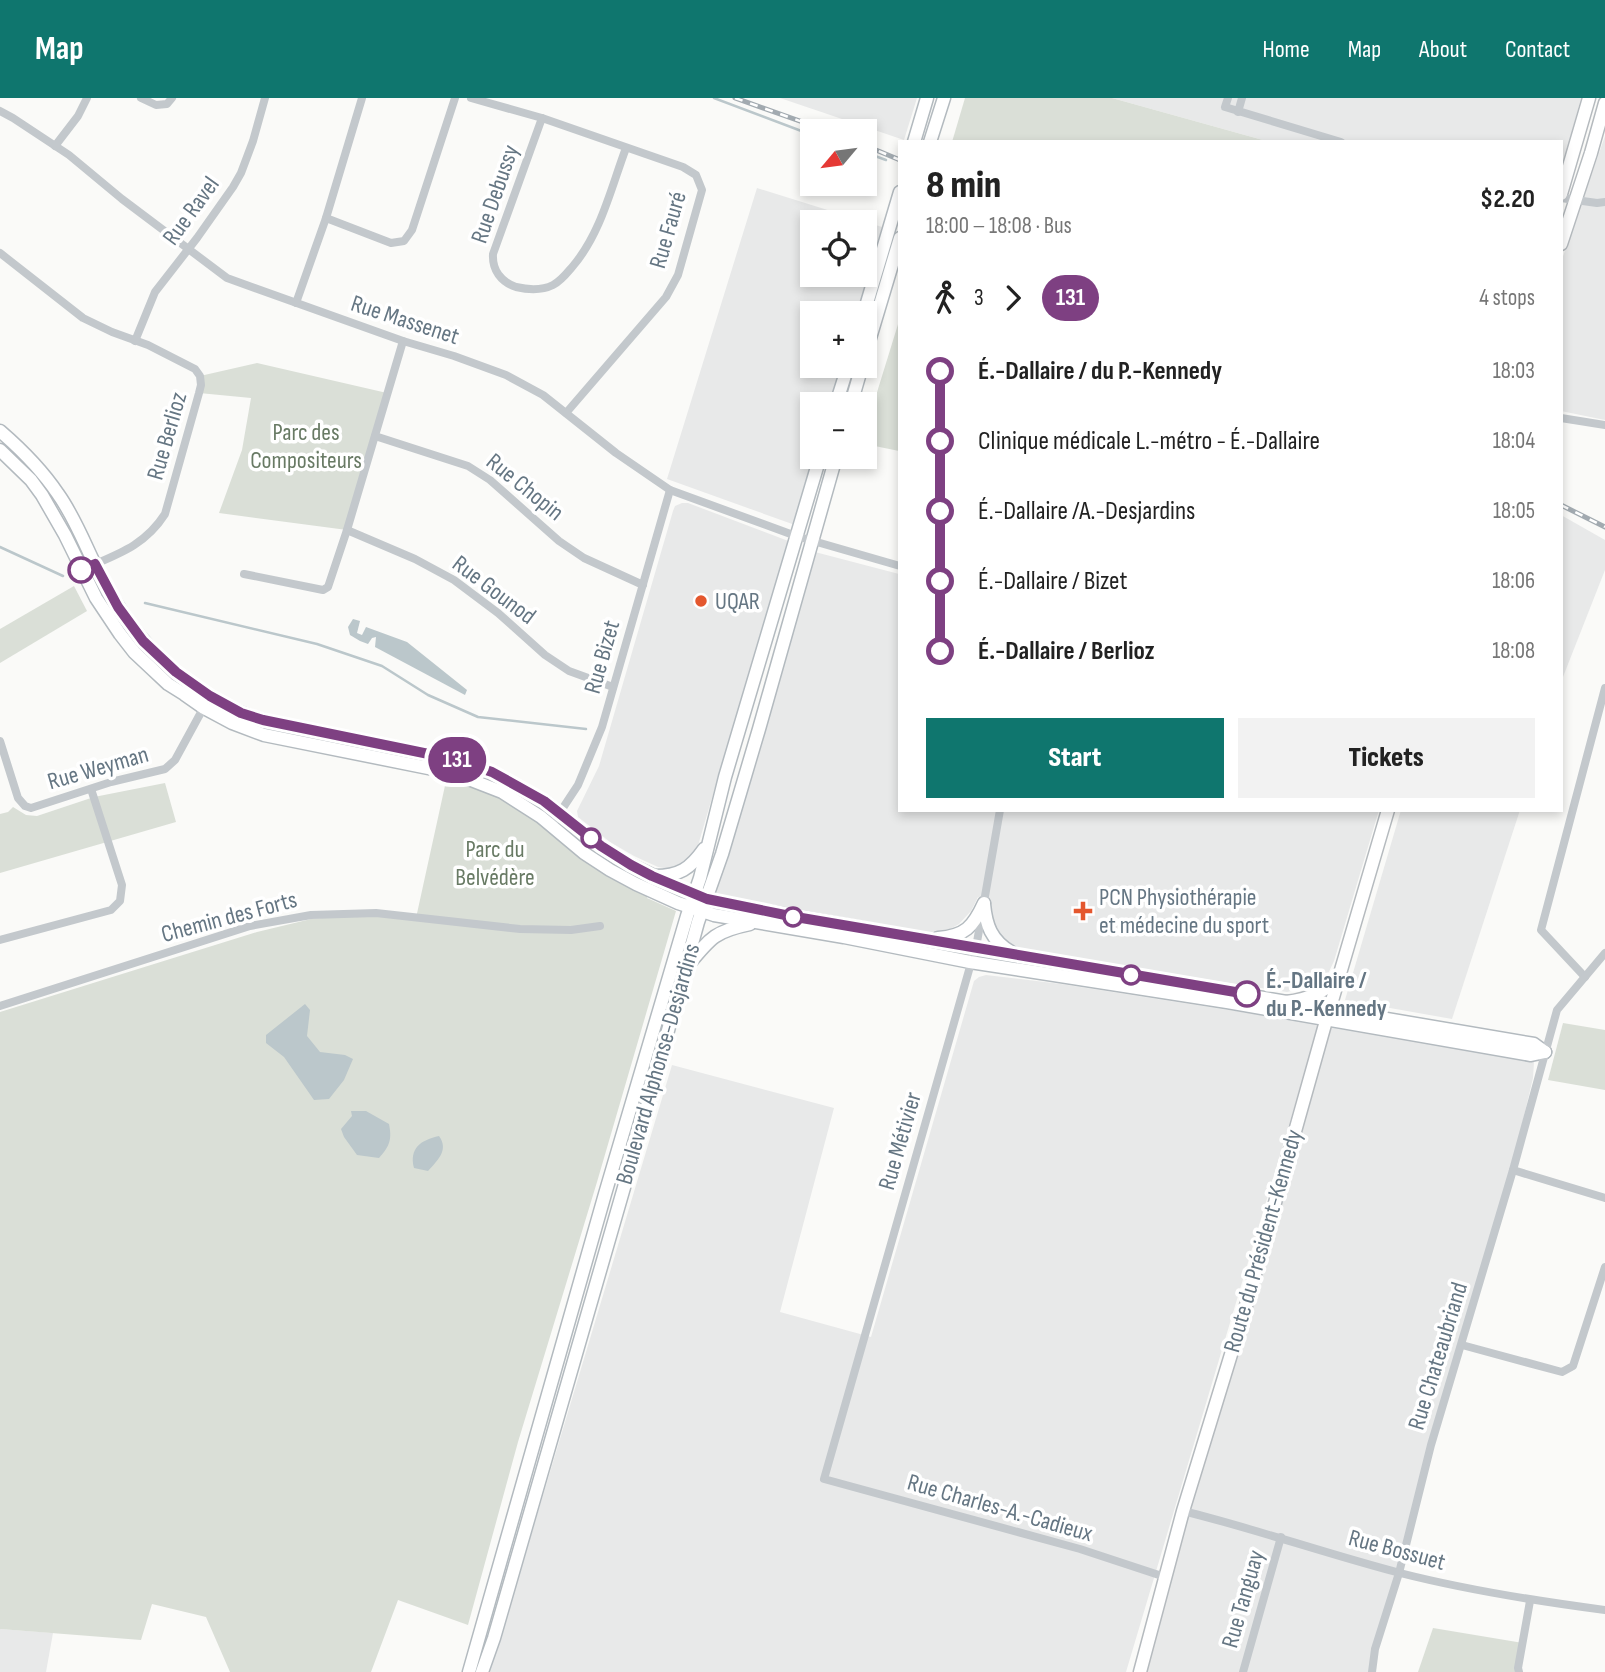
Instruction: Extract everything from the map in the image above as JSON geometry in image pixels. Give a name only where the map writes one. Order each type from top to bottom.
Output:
[{"type":"main road","points":[[915,140],[927,98]]},
{"type":"main road","points":[[931,140],[944,98]]},
{"type":"main road","points":[[1563,187],[1589,98]]},
{"type":"main road","points":[[1563,238],[1605,103]]},
{"type":"main road","points":[[1591,153],[1605,125]]},
{"type":"main road","points":[[868,301],[898,199]]},
{"type":"main road","points":[[877,315],[898,244]]},
{"type":"main road","points":[[0,431],[46,475],[72,515],[118,607],[143,641],[232,723],[264,735],[453,773],[502,792],[532,811],[584,853],[636,884],[758,923],[971,962],[1203,998],[1534,1044],[1545,1052]]},
{"type":"main road","points":[[0,450],[31,480],[42,495],[103,610],[134,652],[168,684],[207,702],[263,720],[465,762],[492,772],[544,801],[601,846],[698,903],[790,916],[1286,1002],[1328,1014]]},
{"type":"main road","name":"Boulevard Alphonse-Desjardins","points":[[482,1672],[506,1598],[638,1139],[685,968],[725,777],[816,469]]},
{"type":"main road","name":"Boulevard Alphonse-Desjardins","points":[[469,1672],[609,1181],[698,903],[759,729],[833,469]]},
{"type":"main road","name":"Route du Président-Kennedy","points":[[1140,1672],[1183,1511],[1248,1299],[1387,812]]},
{"type":"main road","points":[[652,876],[667,876],[682,871],[695,861],[710,840]]},
{"type":"main road","points":[[924,939],[963,932],[974,923],[984,903]]},
{"type":"main road","points":[[984,903],[992,936],[1017,956]]},
{"type":"main road","points":[[685,968],[719,932],[758,923]]},
{"type":"main road","points":[[1286,1002],[1318,995],[1339,977]]},
{"type":"street","points":[[55,146],[78,116],[87,98]]},
{"type":"street","points":[[141,98],[156,105],[167,104],[173,98]]},
{"type":"street","name":"Rue Ravel","points":[[135,341],[155,292],[242,173],[265,98]]},
{"type":"street","points":[[296,303],[326,218],[362,98]]},
{"type":"street","points":[[326,218],[391,243],[404,241],[412,230],[455,98]]},
{"type":"street","name":"Rue Fauré","points":[[471,98],[542,118],[683,167],[696,175],[702,190],[678,275],[666,297],[566,413]]},
{"type":"street","points":[[1228,98],[1225,107],[1334,140]]},
{"type":"street","points":[[1238,112],[1242,98]]},
{"type":"street","name":"Rue Massenet","points":[[0,111],[55,146],[227,278],[506,376],[543,395],[616,453],[670,490],[796,536],[898,565]]},
{"type":"street","name":"Rue Debussy","points":[[542,118],[493,254],[492,264],[497,273],[511,285],[529,290],[554,285],[585,252],[594,236],[626,148]]},
{"type":"street","points":[[1563,195],[1597,203],[1605,202]]},
{"type":"street","name":"Rue Berlioz","points":[[0,253],[83,318],[148,345],[195,369],[200,376],[201,385],[165,514],[145,539],[81,570]]},
{"type":"street","points":[[244,575],[323,590],[328,587],[403,341]]},
{"type":"street","points":[[1563,418],[1605,425]]},
{"type":"street","name":"Rue Chopin","points":[[374,436],[468,466],[490,480],[559,541],[583,558],[642,585]]},
{"type":"street","name":"Rue Bizet","points":[[551,826],[578,785],[602,727],[670,490]]},
{"type":"street","name":"Rue Gounod","points":[[347,530],[415,559],[454,580],[498,613],[545,655],[569,671],[613,687]]},
{"type":"street","points":[[1585,977],[1541,930],[1605,688]]},
{"type":"street","name":"Rue Weyman","points":[[0,741],[4,765],[18,798],[25,806],[31,807],[158,772],[171,765],[207,702]]},
{"type":"street","points":[[0,940],[111,910],[120,901],[122,885],[91,789]]},
{"type":"street","name":"Rue Métivier","points":[[824,1479],[975,948],[1000,812]]},
{"type":"street","name":"Chemin des Forts","points":[[0,1006],[250,926],[312,915],[376,913],[520,929],[571,930],[600,926]]},
{"type":"street","name":"Rue Chateaubriand","points":[[1372,1672],[1431,1445],[1513,1170],[1557,1010],[1605,953]]},
{"type":"street","points":[[1513,1170],[1605,1198]]},
{"type":"street","points":[[1462,1345],[1562,1372],[1573,1366],[1605,1267]]},
{"type":"street","name":"Rue Charles-A.-Cadieux","points":[[824,1479],[1080,1549],[1165,1577]]},
{"type":"street","name":"Rue Bossuet","points":[[1183,1511],[1399,1573],[1530,1601],[1605,1610]]},
{"type":"street","name":"Rue Tanguay","points":[[1243,1672],[1281,1538]]},
{"type":"street","points":[[1519,1672],[1530,1601]]},
{"type":"shaded area","points":[[780,98],[917,98],[904,140],[877,131],[877,119],[842,119]]},
{"type":"shaded area","points":[[1112,98],[1581,98],[1563,165],[1563,140],[1263,140]]},
{"type":"shaded area","points":[[1605,136],[1605,420],[1563,411],[1563,256]]},
{"type":"shaded area","points":[[757,188],[828,210],[800,210],[800,287],[865,287],[860,301],[800,301],[800,378],[838,378],[834,392],[800,392],[800,469],[811,469],[795,525],[667,479]]},
{"type":"shaded area","points":[[877,225],[882,227],[877,244]]},
{"type":"shaded area","points":[[682,503],[791,542],[760,634],[697,849],[680,865],[669,869],[658,867],[610,842],[578,817],[577,811],[599,766],[673,511],[675,506]]},
{"type":"shaded area","points":[[1563,516],[1605,540],[1605,570],[1563,677]]},
{"type":"shaded area","points":[[815,552],[898,574],[898,812],[1378,812],[1334,961],[1327,976],[1311,986],[1287,992],[1021,950],[1002,938],[994,926],[988,899],[978,897],[971,911],[959,924],[932,933],[715,897]]},
{"type":"shaded area","points":[[353,619],[360,621],[357,633],[362,635],[366,627],[407,642],[467,690],[465,695],[375,647],[376,637],[368,644],[350,635],[348,627]]},
{"type":"shaded area","points":[[1400,812],[1519,812],[1452,1019],[1345,1000]]},
{"type":"shaded area","points":[[986,975],[1319,1024],[1126,1672],[488,1672],[672,1065],[834,1108],[780,1312],[871,1337],[974,981]]},
{"type":"shaded area","points":[[305,1004],[310,1010],[307,1036],[320,1052],[345,1055],[353,1059],[344,1080],[329,1099],[314,1100],[284,1057],[266,1043],[266,1035]]},
{"type":"shaded area","points":[[1331,1025],[1534,1062],[1533,1078],[1514,1158],[1369,1672],[1146,1672],[1170,1578]]},
{"type":"shaded area","points":[[351,1111],[366,1111],[389,1124],[389,1142],[379,1158],[357,1155],[344,1137],[341,1129],[352,1116]]},
{"type":"shaded area","points":[[439,1136],[443,1150],[435,1163],[428,1171],[414,1168],[413,1155],[418,1146]]},
{"type":"shaded area","points":[[0,1629],[53,1633],[46,1672],[0,1672]]},
{"type":"green space","points":[[965,98],[1112,98],[1263,140],[953,140]]},
{"type":"green space","points":[[898,324],[898,451],[877,446],[877,392]]},
{"type":"green space","name":"Parc des Compositeurs","points":[[257,363],[387,393],[347,530],[219,513],[242,450],[251,398],[199,393],[200,376]]},
{"type":"green space","points":[[74,586],[87,611],[0,663],[0,629]]},
{"type":"green space","name":"Parc du Belvédère","points":[[448,772],[502,792],[649,890],[647,898],[676,911],[518,1442],[468,1625],[398,1600],[371,1672],[230,1672],[206,1617],[152,1604],[141,1640],[0,1629],[0,1012],[257,932],[311,919],[376,913],[416,918]]},
{"type":"green space","points":[[165,783],[176,822],[0,873],[0,814],[13,807],[26,815],[37,816],[94,797]]},
{"type":"green space","points":[[1563,1023],[1605,1030],[1605,1090],[1548,1080]]},
{"type":"green space","points":[[1433,1628],[1523,1643],[1519,1672],[1418,1672]]},
{"type":"waterway","points":[[714,98],[800,130]]},
{"type":"waterway","points":[[877,157],[886,160]]},
{"type":"waterway","points":[[0,547],[63,576]]},
{"type":"waterway","points":[[145,603],[317,644],[382,666],[428,695],[478,717],[586,729]]},
{"type":"railway","points":[[735,98],[800,121]]},
{"type":"railway","points":[[877,150],[898,159]]},
{"type":"railway","points":[[1563,506],[1605,527]]},
{"type":"bus line","name":"131","points":[[81,570],[95,564],[118,607],[143,641],[195,688],[229,707],[263,720],[453,759],[492,772],[544,801],[601,846],[631,865],[707,899],[1017,956],[1247,994]]},
{"type":"place","name":"UQAR","points":[[701,601]]},
{"type":"place","name":"PCN Physiothérapie et médecine du sport","points":[[1083,911]]},
{"type":"place","name":"É.-Dallaire / du P.-Kennedy","points":[[1247,994]]}]
